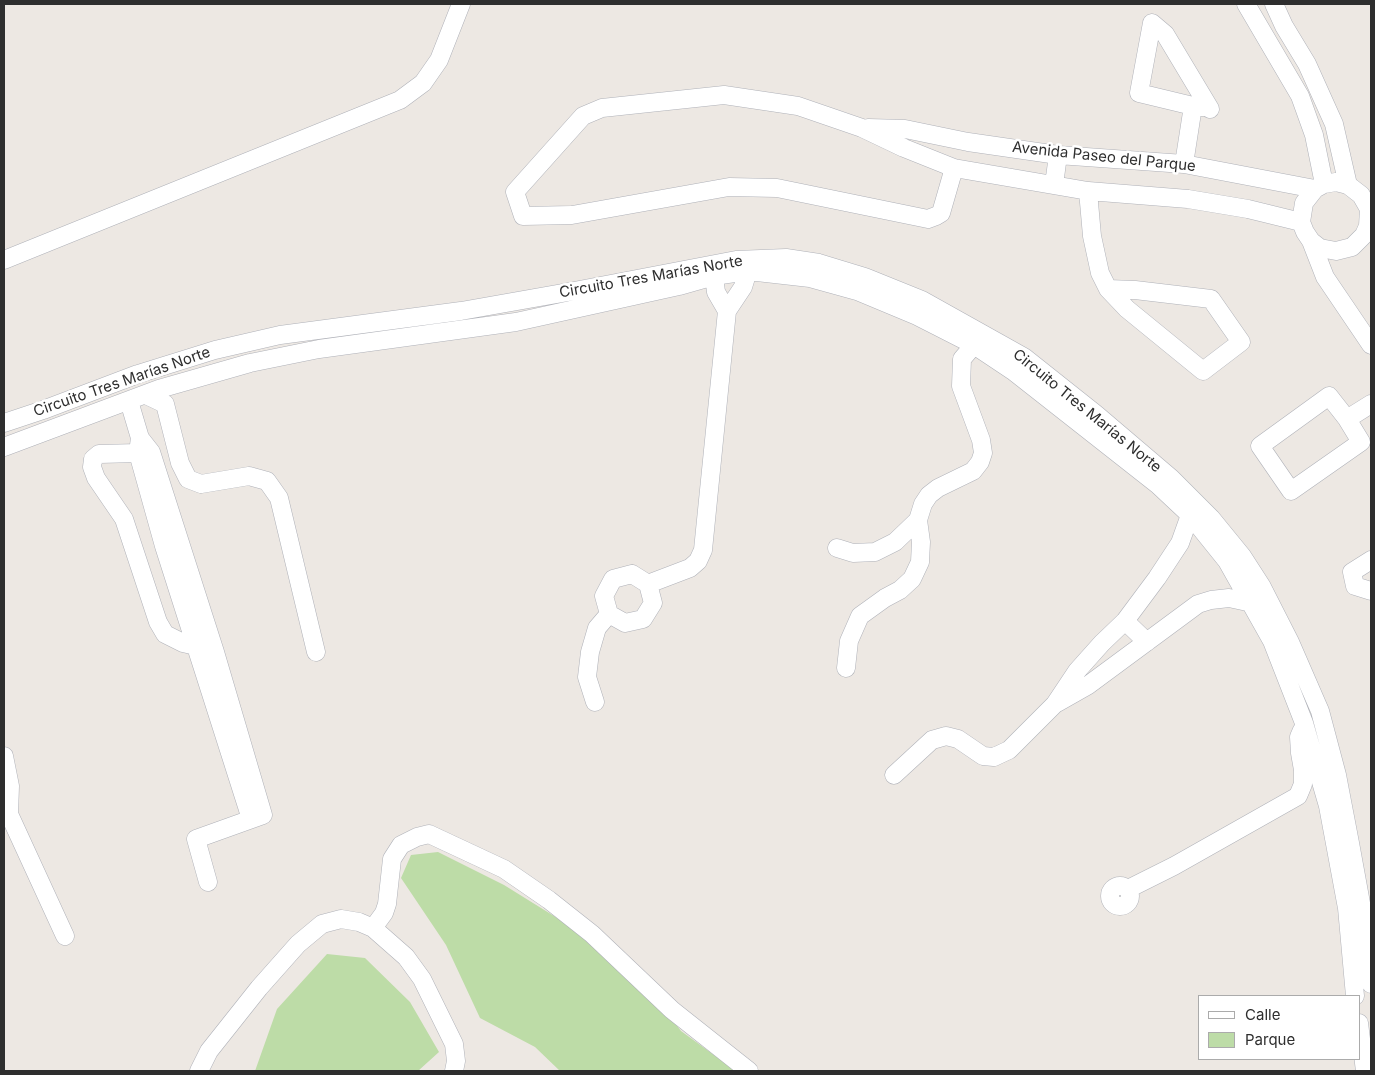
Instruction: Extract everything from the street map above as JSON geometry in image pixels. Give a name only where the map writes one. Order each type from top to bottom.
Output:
[{"type":"street","points":[[4,260],[400,100],[423,84],[439,60],[461,4]]},
{"type":"street","points":[[1246,4],[1300,96],[1314,135],[1319,187]]},
{"type":"street","points":[[1274,4],[1284,26],[1307,64],[1334,124],[1348,185]]},
{"type":"street","points":[[1152,23],[1165,34],[1210,108],[1193,106],[1139,93],[1152,23]]},
{"type":"street","name":"Avenida Paseo del Parque","points":[[954,168],[941,213],[928,219],[777,188],[728,187],[572,215],[523,216],[515,192],[583,116],[602,108],[724,95],[798,106],[862,128],[904,148],[954,168],[1088,191],[1188,199],[1248,209],[1302,222]]},
{"type":"street","points":[[1184,164],[1193,106]]},
{"type":"street","name":"Avenida Paseo del Parque","points":[[862,128],[905,129],[968,142],[1058,155],[1184,164],[1319,187]]},
{"type":"street","points":[[1054,184],[1058,155]]},
{"type":"street","points":[[1311,241],[1320,248],[1336,251],[1352,247],[1369,232],[1369,209],[1361,195],[1348,185],[1336,182],[1319,187],[1304,203],[1302,222],[1325,277],[1357,327],[1371,345]]},
{"type":"street","points":[[1088,191],[1092,236],[1100,273],[1108,289],[1127,309],[1203,371],[1241,342],[1211,299],[1135,290],[1108,289]]},
{"type":"street","name":"Circuito Tres Marías Norte","points":[[4,423],[138,374],[215,350],[280,335],[461,311],[574,292],[736,260],[786,258],[819,263],[865,276],[922,300],[1097,415],[1171,478],[1211,518],[1242,556],[1262,587],[1320,711],[1337,775],[1365,925],[1371,984]]},
{"type":"street","points":[[648,584],[690,568],[698,561],[703,550],[727,311],[743,286],[748,271]]},
{"type":"street","name":"Circuito Tres Marías Norte","points":[[4,447],[181,382],[250,362],[319,349],[516,322],[679,286],[714,276],[748,271],[810,278],[857,291],[917,316],[974,345],[1018,364],[1190,515],[1227,560],[1272,642],[1303,719],[1328,806],[1346,908],[1355,995]]},
{"type":"street","points":[[714,276],[716,292],[727,311]]},
{"type":"street","points":[[846,668],[849,641],[860,616],[912,580],[920,562],[921,542],[918,520],[923,504],[929,494],[973,471],[980,462],[983,453],[981,440],[961,386],[962,359],[974,345]]},
{"type":"street","points":[[165,404],[181,382]]},
{"type":"street","points":[[146,395],[165,404]]},
{"type":"street","points":[[1329,396],[1347,419],[1361,442],[1290,491],[1260,446],[1329,396]]},
{"type":"street","points":[[129,401],[139,446]]},
{"type":"street","points":[[165,404],[180,462],[188,479],[202,484],[249,476],[267,481],[279,498],[316,652]]},
{"type":"street","points":[[1347,419],[1371,404]]},
{"type":"street","points":[[204,652],[165,634],[158,622],[124,518],[96,478],[92,467],[93,459],[99,454],[139,446],[151,452],[251,819],[196,839],[208,882]]},
{"type":"street","points":[[894,775],[932,740],[946,736],[958,739],[982,756],[994,757],[1009,750],[1055,704],[1077,671],[1125,621],[1180,543],[1190,515]]},
{"type":"street","points":[[836,548],[853,553],[875,552],[895,542],[918,520]]},
{"type":"street","points":[[1371,560],[1352,572],[1355,586],[1371,591]]},
{"type":"street","points":[[632,574],[648,584],[653,602],[643,619],[625,623],[609,614],[604,596],[614,579],[632,574]]},
{"type":"street","points":[[1055,704],[1087,686],[1198,604],[1229,598],[1252,603]]},
{"type":"street","points":[[595,702],[586,677],[590,652],[598,628],[609,614]]},
{"type":"street","points":[[1125,621],[1146,642]]},
{"type":"street","points":[[1128,889],[1174,866],[1298,796],[1303,784],[1299,737],[1303,719],[1320,711]]},
{"type":"street","points":[[4,756],[10,786],[6,811],[65,936]]},
{"type":"street","points":[[1298,796],[1328,806]]},
{"type":"street","points":[[373,928],[384,913],[387,904],[392,859],[401,845],[417,837],[429,834],[504,869],[549,900],[592,934],[672,1010],[748,1071]]},
{"type":"street","points":[[200,1071],[208,1051],[259,988],[298,944],[322,924],[341,919],[358,922],[373,928],[406,957],[422,980],[454,1044],[456,1061],[454,1071]]},
{"type":"street","points":[[1360,1031],[1365,1071]]},
{"type":"green space","points":[[438,852],[504,885],[562,921],[648,987],[681,1031],[736,1071],[560,1071],[535,1047],[480,1018],[446,945],[401,878],[411,855]]},
{"type":"green space","points":[[327,954],[365,958],[410,1002],[439,1052],[418,1071],[255,1071],[277,1009]]}]
